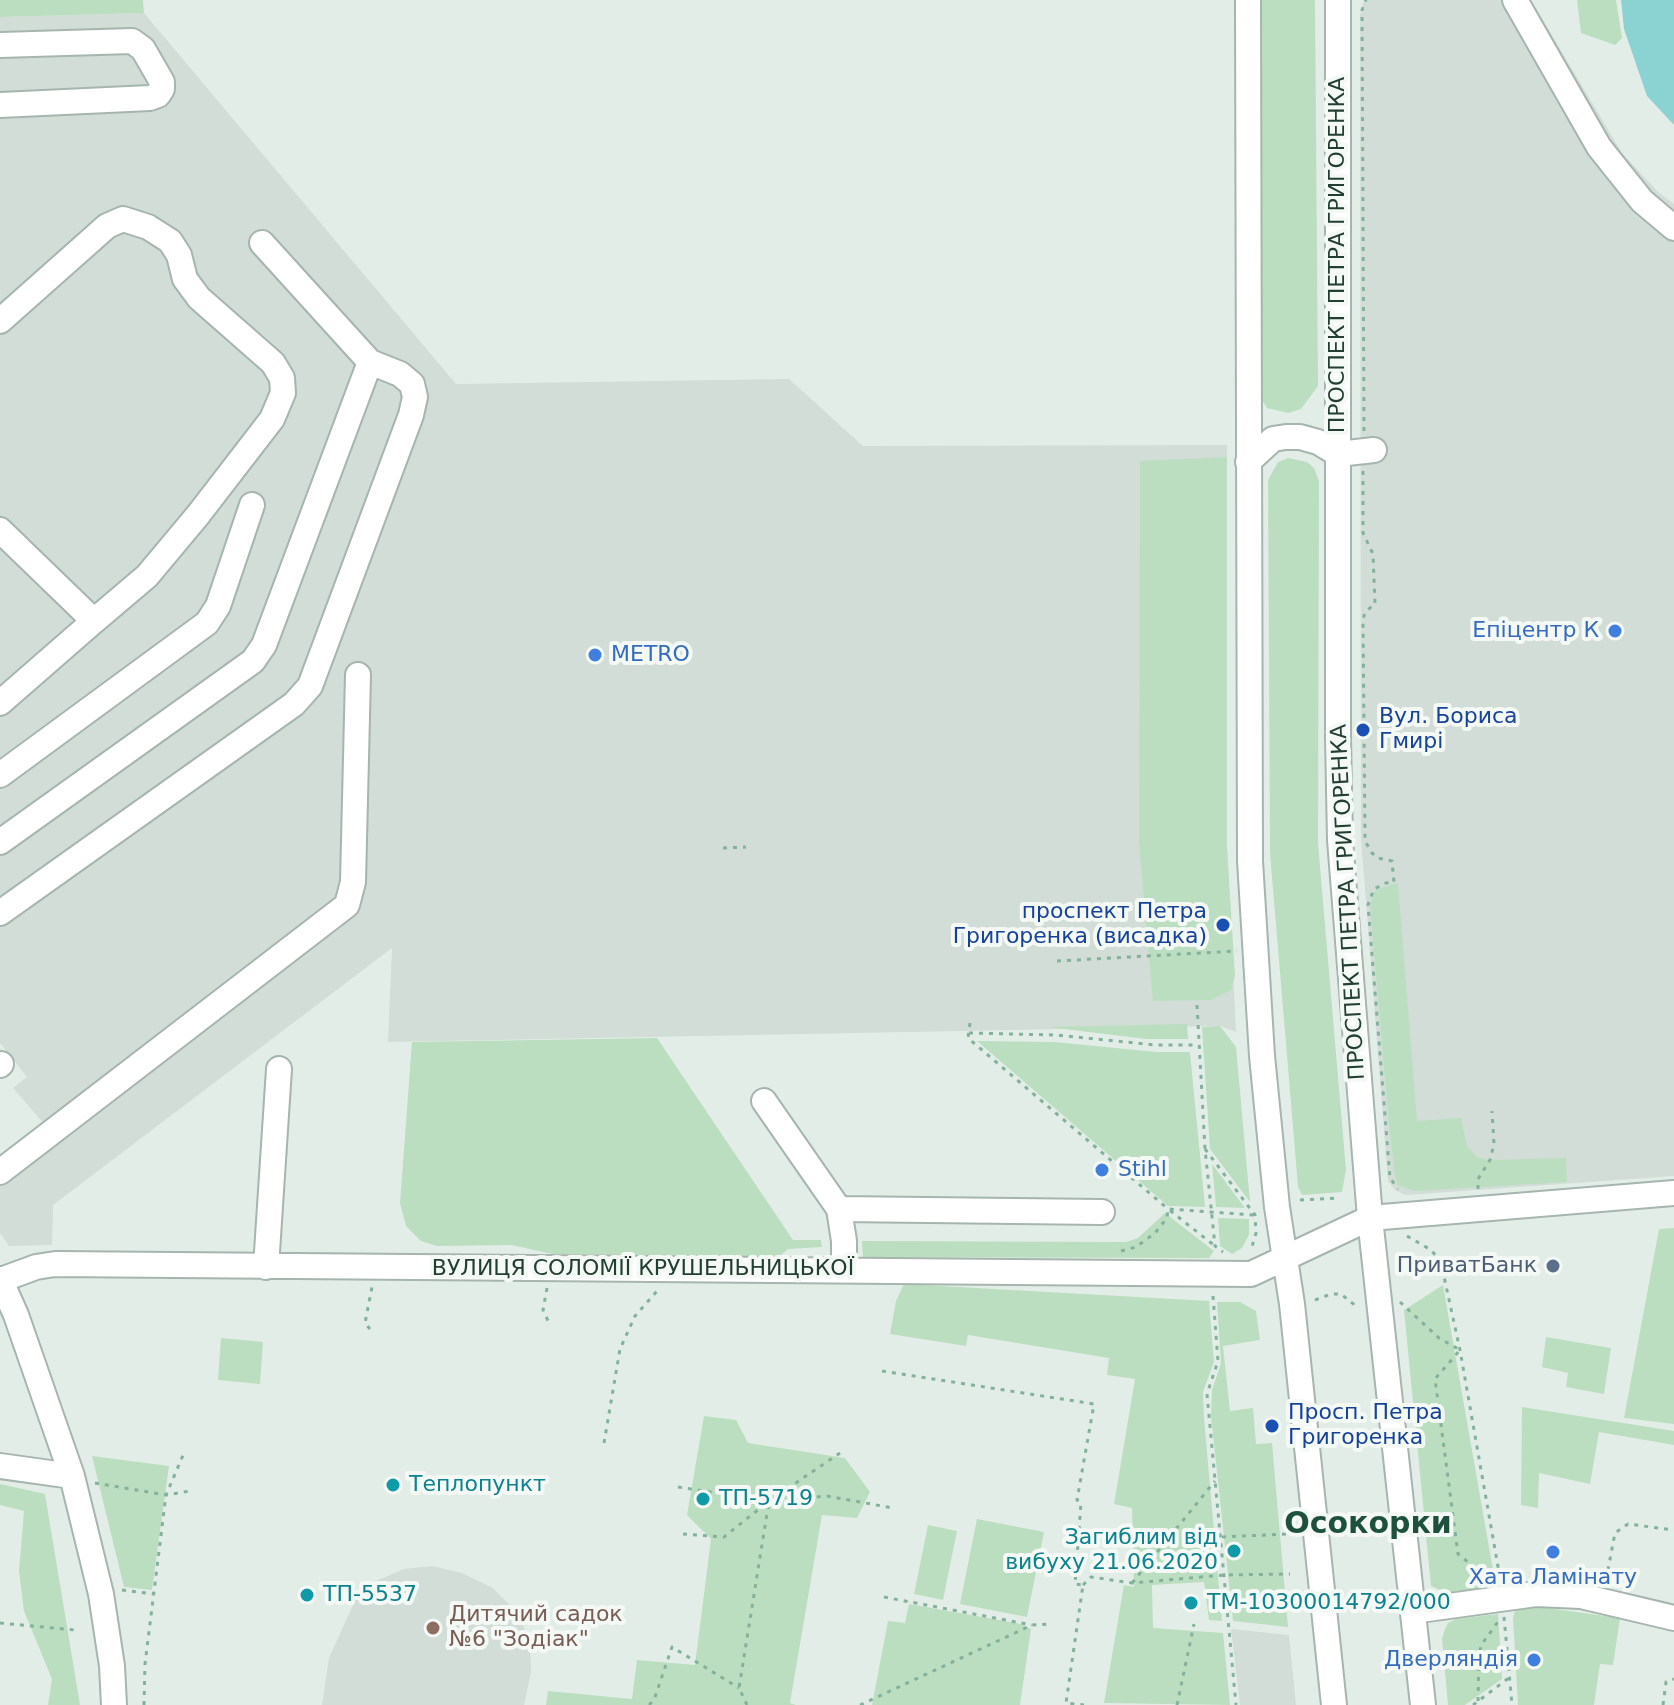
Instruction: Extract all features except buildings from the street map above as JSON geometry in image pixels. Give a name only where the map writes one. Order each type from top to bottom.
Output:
[{"type":"street","points":[[1248,0],[1250,861],[1275,1192],[1294,1318],[1334,1705]]},
{"type":"street","name":"ПРОСПЕКТ ПЕТРА ГРИГОРЕНКА","points":[[1338,0],[1340,840],[1370,1218],[1423,1705]]},
{"type":"street","points":[[1515,0],[1599,147],[1642,201],[1674,228]]},
{"type":"street","points":[[0,45],[132,41],[143,49],[162,82],[162,89],[150,98],[0,105]]},
{"type":"street","points":[[0,321],[107,226],[123,219],[148,227],[170,241],[179,255],[185,279],[199,298],[273,363],[282,378],[283,393],[272,419],[147,576],[0,703]]},
{"type":"street","points":[[0,913],[294,704],[310,686],[415,397],[412,384],[400,374],[370,362],[262,243]]},
{"type":"street","points":[[0,842],[253,661],[264,645],[370,362]]},
{"type":"street","points":[[1248,462],[1273,439],[1286,437],[1318,442],[1338,454],[1369,450]]},
{"type":"street","points":[[0,775],[207,623],[218,606],[252,505]]},
{"type":"street","points":[[0,530],[94,621]]},
{"type":"street","points":[[0,1172],[347,905],[353,882],[358,675]]},
{"type":"street","points":[[266,1267],[279,1069]]},
{"type":"street","points":[[764,1101],[839,1209],[844,1270]]},
{"type":"street","points":[[1370,1218],[1674,1193]]},
{"type":"street","points":[[839,1209],[1102,1212]]},
{"type":"street","name":"ВУЛИЦЯ СОЛОМІЇ КРУШЕЛЬНИЦЬКОЇ","points":[[0,1280],[36,1267],[55,1264],[1251,1274],[1370,1218]]},
{"type":"street","points":[[15,1311],[26,1285],[55,1264]]},
{"type":"street","points":[[0,1280],[82,1479],[112,1666],[114,1705]]},
{"type":"street","points":[[0,1466],[82,1479]]},
{"type":"street","points":[[1413,1611],[1536,1594],[1581,1596],[1674,1618]]},
{"type":"path","points":[[1366,0],[1362,10],[1369,450],[1363,533],[1373,554],[1375,604],[1365,612],[1363,620],[1365,841],[1372,853],[1392,861],[1394,882],[1374,889],[1368,905],[1390,1178],[1398,1189]]},
{"type":"path","points":[[723,848],[746,847]]},
{"type":"path","points":[[1057,961],[1255,950]]},
{"type":"path","points":[[1197,1005],[1205,1149],[1215,1246]]},
{"type":"path","points":[[970,1023],[968,1038],[1168,1209],[1228,1256]]},
{"type":"path","points":[[969,1033],[1056,1035],[1155,1045],[1198,1045]]},
{"type":"path","points":[[1478,1189],[1478,1179],[1490,1160],[1494,1144],[1492,1111]]},
{"type":"path","points":[[1205,1149],[1255,1215],[1255,1242],[1251,1252]]},
{"type":"path","points":[[1300,1200],[1339,1198]]},
{"type":"path","points":[[1168,1209],[1255,1215]]},
{"type":"path","points":[[1111,1254],[1136,1247],[1155,1233],[1167,1218],[1168,1209]]},
{"type":"path","points":[[1405,1235],[1431,1250],[1443,1272],[1460,1350],[1503,1600],[1512,1705]]},
{"type":"path","points":[[370,1329],[365,1323],[373,1284]]},
{"type":"path","points":[[548,1284],[543,1310],[549,1323]]},
{"type":"path","points":[[604,1443],[620,1349],[635,1316],[662,1285]]},
{"type":"path","points":[[1315,1300],[1341,1294],[1356,1306]]},
{"type":"path","points":[[1213,1296],[1218,1361],[1207,1394],[1236,1705]]},
{"type":"path","points":[[1400,1302],[1439,1338],[1460,1350]]},
{"type":"path","points":[[1460,1350],[1435,1379],[1458,1554],[1503,1600]]},
{"type":"path","points":[[882,1371],[1094,1404],[1077,1500],[1081,1503],[1075,1584],[1083,1585]]},
{"type":"path","points":[[144,1705],[145,1664],[166,1495],[184,1453]]},
{"type":"path","points":[[683,1534],[724,1537],[769,1501],[840,1453]]},
{"type":"path","points":[[82,1479],[166,1495],[190,1491]]},
{"type":"path","points":[[1132,1583],[1215,1481]]},
{"type":"path","points":[[678,1487],[769,1501],[827,1496],[893,1508]]},
{"type":"path","points":[[739,1688],[769,1501]]},
{"type":"path","points":[[1605,1589],[1615,1533],[1628,1524],[1674,1530]]},
{"type":"path","points":[[1220,1537],[1286,1534]]},
{"type":"path","points":[[1084,1705],[1066,1703],[1083,1585],[1091,1577],[1132,1583],[1224,1575],[1290,1574]]},
{"type":"path","points":[[121,1590],[154,1594]]},
{"type":"path","points":[[884,1597],[1032,1625],[1050,1624]]},
{"type":"path","points":[[1478,1701],[1478,1666],[1482,1644],[1503,1600]]},
{"type":"path","points":[[0,1623],[75,1630]]},
{"type":"path","points":[[1177,1705],[1194,1624]]},
{"type":"path","points":[[860,1705],[1032,1625]]},
{"type":"path","points":[[649,1705],[654,1700],[672,1647],[739,1688],[747,1705]]},
{"type":"path","points":[[1473,1705],[1510,1677]]},
{"type":"path","points":[[1663,1705],[1666,1682],[1674,1679]]},
{"type":"shaded area","points":[[1364,0],[1531,0],[1622,153],[1657,191],[1674,204],[1674,1176],[1405,1195],[1395,1190],[1388,1181],[1361,838],[1360,15]]},
{"type":"shaded area","points":[[144,13],[456,384],[789,379],[863,446],[1227,445],[1227,847],[1236,1032],[1220,1026],[388,1042],[392,948],[53,1205],[52,1245],[9,1246],[0,1233],[0,1162],[45,1125],[13,1088],[27,1077],[0,1043],[0,17]]},
{"type":"shaded area","name":"Дитячий садок №6 \"Зодіак\"","points":[[433,1566],[462,1573],[493,1588],[518,1614],[530,1641],[531,1672],[524,1705],[322,1705],[329,1658],[358,1594],[376,1581],[404,1569]]},
{"type":"shaded area","points":[[1231,1629],[1289,1635],[1296,1705],[1240,1705]]},
{"type":"green space","points":[[0,0],[143,0],[144,13],[0,17]]},
{"type":"green space","points":[[1259,0],[1315,0],[1318,386],[1301,409],[1288,413],[1267,408],[1260,397]]},
{"type":"green space","points":[[1577,0],[1616,0],[1622,38],[1615,45],[1581,33]]},
{"type":"green space","points":[[1227,457],[1227,847],[1235,976],[1231,990],[1211,1000],[1153,1001],[1139,842],[1140,461]]},
{"type":"green space","points":[[1288,458],[1307,462],[1314,468],[1319,481],[1318,843],[1346,1170],[1342,1192],[1302,1195],[1298,1187],[1270,853],[1268,480],[1278,462]]},
{"type":"green space","points":[[1398,883],[1417,1121],[1461,1118],[1467,1146],[1477,1157],[1490,1160],[1566,1158],[1567,1182],[1414,1191],[1398,1185],[1389,1125],[1370,907],[1373,894],[1378,889]]},
{"type":"green space","points":[[1187,1024],[1188,1039],[1146,1039],[1048,1027]]},
{"type":"green space","points":[[1220,1026],[1236,1047],[1250,1202],[1210,1149],[1202,1027]]},
{"type":"green space","points":[[657,1038],[793,1240],[821,1240],[822,1247],[788,1249],[779,1257],[552,1254],[512,1245],[437,1246],[421,1241],[406,1226],[400,1203],[412,1042]]},
{"type":"green space","points":[[977,1041],[1054,1042],[1157,1052],[1190,1052],[1205,1207],[1168,1206]]},
{"type":"green space","points":[[1212,1164],[1245,1208],[1216,1207]]},
{"type":"green space","points":[[1165,1213],[1214,1251],[1209,1258],[863,1257],[862,1241],[1126,1242],[1138,1238]]},
{"type":"green space","points":[[1218,1218],[1249,1219],[1249,1235],[1242,1248],[1232,1254],[1220,1246]]},
{"type":"green space","points":[[1674,1228],[1674,1424],[1624,1418],[1659,1229]]},
{"type":"green space","points":[[904,1284],[1209,1301],[1214,1362],[1203,1392],[1204,1418],[1222,1621],[1209,1620],[1204,1582],[1152,1585],[1153,1628],[1223,1633],[1230,1705],[1104,1703],[1124,1585],[1134,1587],[1132,1508],[1114,1504],[1135,1379],[1107,1375],[1109,1358],[968,1335],[966,1346],[890,1334],[896,1301]]},
{"type":"green space","points":[[1443,1285],[1496,1587],[1447,1593],[1431,1586],[1404,1310]]},
{"type":"green space","points":[[1217,1302],[1240,1302],[1256,1311],[1260,1340],[1223,1346],[1230,1411],[1253,1408],[1256,1444],[1272,1443],[1288,1627],[1233,1621],[1211,1416],[1212,1390],[1221,1363]]},
{"type":"green space","points":[[1546,1337],[1611,1348],[1604,1394],[1566,1387],[1568,1373],[1542,1367]]},
{"type":"green space","points":[[221,1338],[263,1342],[260,1384],[218,1380]]},
{"type":"green space","points":[[1522,1407],[1674,1431],[1674,1445],[1599,1432],[1590,1484],[1539,1473],[1538,1508],[1521,1505]]},
{"type":"green space","points":[[704,1416],[736,1420],[748,1443],[845,1458],[870,1492],[857,1518],[822,1515],[790,1703],[796,1705],[546,1705],[548,1691],[632,1699],[637,1660],[695,1665],[711,1539],[687,1515]]},
{"type":"green space","points":[[92,1456],[169,1466],[152,1590],[124,1587]]},
{"type":"green space","points":[[0,1484],[45,1494],[80,1705],[48,1705],[52,1679],[24,1611],[19,1571],[24,1511],[0,1505]]},
{"type":"green space","points":[[977,1519],[1044,1532],[1027,1617],[960,1604]]},
{"type":"green space","points":[[928,1525],[957,1531],[943,1600],[914,1594]]},
{"type":"green space","points":[[909,1604],[1021,1624],[1031,1629],[1020,1705],[872,1705],[888,1621],[905,1623]]},
{"type":"green space","points":[[1532,1606],[1620,1618],[1613,1665],[1600,1664],[1594,1705],[1518,1705],[1513,1618],[1515,1611]]},
{"type":"green space","points":[[1498,1614],[1502,1679],[1465,1705],[1448,1705],[1442,1638],[1448,1623],[1456,1619]]},
{"type":"water","points":[[1621,0],[1674,0],[1674,125],[1647,96],[1624,29]]},
{"type":"place","name":"Епіцентр К","points":[[1615,631]]},
{"type":"place","name":"METRO","points":[[595,655]]},
{"type":"place","name":"Вул. Бориса Гмирі","points":[[1363,730]]},
{"type":"place","name":"проспект Петра Григоренка (висадка)","points":[[1223,925]]},
{"type":"place","name":"Stihl","points":[[1102,1170]]},
{"type":"place","name":"ПриватБанк","points":[[1553,1266]]},
{"type":"place","name":"Просп. Петра Григоренка","points":[[1272,1426]]},
{"type":"place","name":"Теплопункт","points":[[393,1485]]},
{"type":"place","name":"ТП-5719","points":[[703,1499]]},
{"type":"place","name":"Загиблим від вибуху 21.06.2020","points":[[1234,1551]]},
{"type":"place","name":"Хата Ламінату","points":[[1553,1552]]},
{"type":"place","name":"ТП-5537","points":[[307,1595]]},
{"type":"place","name":"ТМ-10300014792/000","points":[[1191,1603]]},
{"type":"place","name":"Дитячий садок №6 \"Зодіак\"","points":[[433,1628]]},
{"type":"place","name":"Дверляндія","points":[[1534,1660]]},
{"type":"district","name":"Осокорки","points":[[1368,1525]]}]
